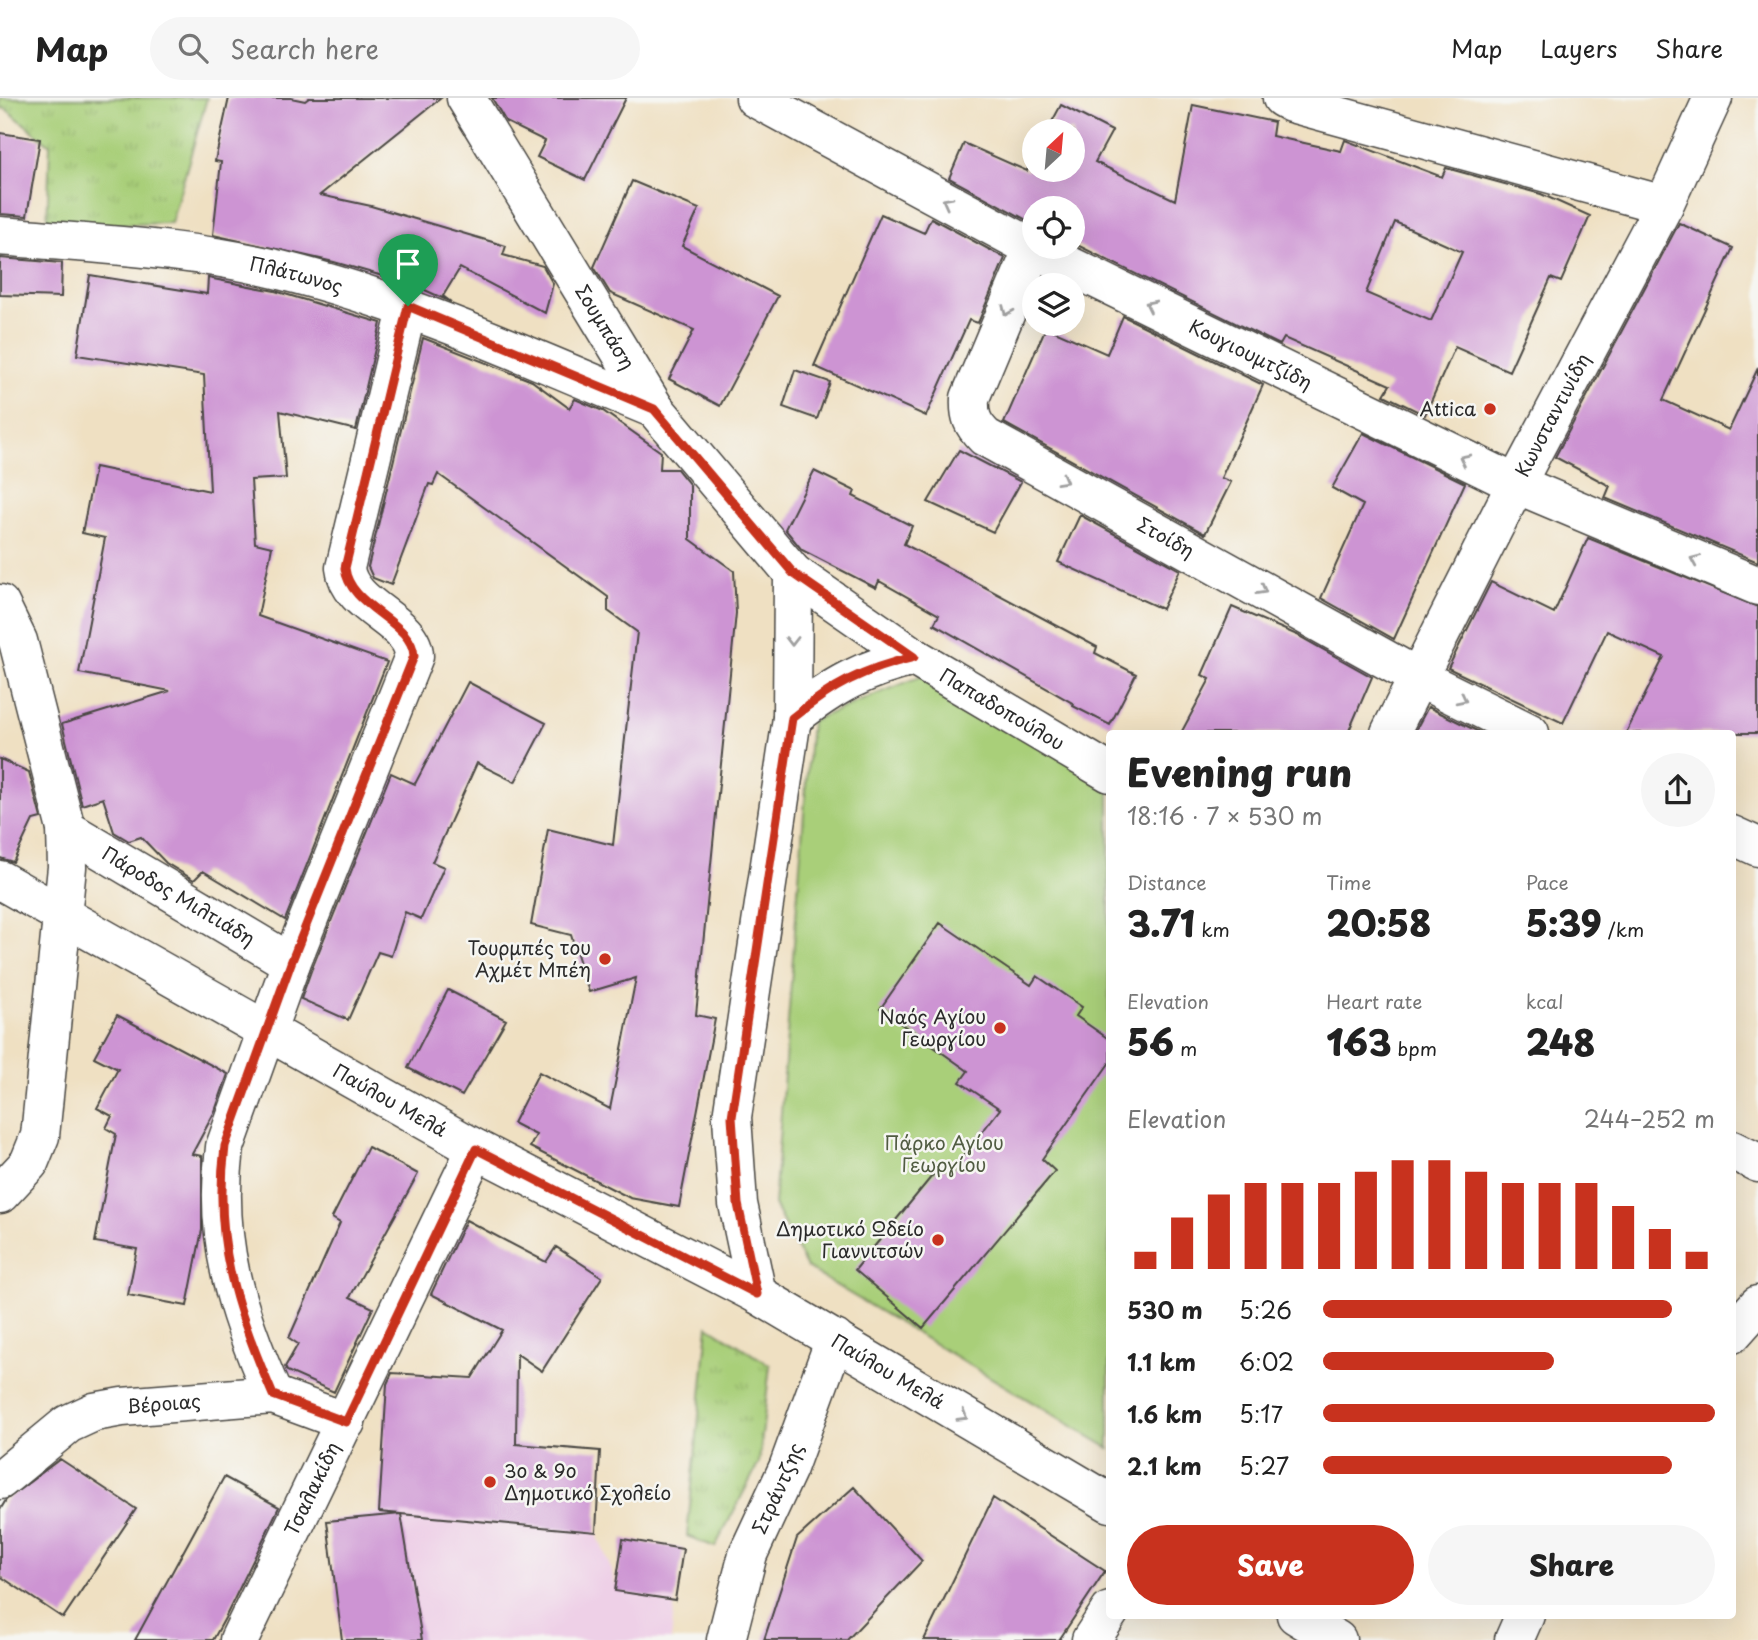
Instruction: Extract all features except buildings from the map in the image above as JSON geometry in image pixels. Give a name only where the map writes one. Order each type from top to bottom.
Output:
[{"type":"street","name":"Σουμπάση","points":[[466,98],[654,409],[793,573]]},
{"type":"street","name":"Κουγιουμτζίδη","points":[[755,98],[1022,242]]},
{"type":"street","points":[[1282,98],[1291,103],[1664,205]]},
{"type":"street","name":"Κωνσταντινίδη","points":[[1392,730],[1516,484],[1664,205],[1713,98]]},
{"type":"street","name":"Πλάτωνος","points":[[0,236],[150,250],[278,270],[408,306],[654,409]]},
{"type":"street","name":"Στοίδη","points":[[1028,259],[970,398],[969,414],[974,426],[985,437],[1419,678],[1524,730]]},
{"type":"street","name":"Κουγιουμτζίδη","points":[[1056,259],[1516,484],[1758,586]]},
{"type":"street","points":[[273,1395],[253,1349],[226,1266],[222,1174],[225,1146],[291,963],[414,656],[409,638],[350,586],[345,568],[408,306]]},
{"type":"street","points":[[757,1294],[738,1204],[732,1117],[792,718],[793,573]]},
{"type":"street","name":"Παπαδοπούλου","points":[[793,573],[914,657],[1106,771]]},
{"type":"street","points":[[0,604],[18,641],[66,830],[67,867],[40,1136],[29,1163],[0,1194]]},
{"type":"street","points":[[792,718],[849,678],[873,667],[914,657]]},
{"type":"street","name":"Πάροδος Μιλτιάδη","points":[[66,830],[291,963]]},
{"type":"street","points":[[1736,837],[1758,847]]},
{"type":"street","name":"Παύλου Μελά","points":[[0,880],[476,1149],[757,1294],[1106,1501]]},
{"type":"street","name":"Τσαλακίδη","points":[[239,1640],[476,1149]]},
{"type":"street","points":[[1736,1152],[1758,1163]]},
{"type":"street","points":[[1736,1330],[1758,1305]]},
{"type":"street","name":"Στράντζης","points":[[726,1640],[748,1554],[788,1468],[835,1339]]},
{"type":"street","name":"Βέροιας","points":[[0,1480],[68,1424],[94,1412],[273,1395],[346,1422]]},
{"type":"street","points":[[1091,1640],[1106,1617]]},
{"type":"street","points":[[1303,1619],[1337,1640]]},
{"type":"street","points":[[1514,1640],[1523,1619]]},
{"type":"shaded area","points":[[395,1373],[516,1381],[516,1444],[600,1451],[596,1532],[612,1571],[615,1591],[675,1600],[671,1640],[342,1640],[327,1521],[379,1512],[384,1429]]},
{"type":"green space","points":[[0,98],[207,98],[171,223],[47,227],[50,145],[6,109],[0,108]]},
{"type":"green space","name":"Πάρκο Αγίου Γεωργίου","points":[[924,675],[1106,785],[1106,1446],[807,1268],[774,1205],[811,721]]},
{"type":"green space","points":[[708,1326],[770,1365],[759,1463],[715,1547],[687,1536]]},
{"type":"place","name":"Attica","points":[[1490,409]]},
{"type":"place","name":"Τουρμπές του Αχμέτ Μπέη","points":[[605,959]]},
{"type":"place","name":"Ναός Αγίου Γεωργίου","points":[[1000,1028]]},
{"type":"place","name":"Δημοτικό Ωδείο Γιαννιτσών","points":[[938,1240]]},
{"type":"place","name":"3ο & 9ο Δημοτικό Σχολείο","points":[[490,1482]]},
{"type":"route","points":[[408,306],[654,409],[793,573],[914,657],[873,667],[849,678],[828,690],[792,718],[732,1117],[738,1204],[757,1294],[476,1149],[346,1422],[273,1395],[253,1349],[226,1266],[222,1174],[225,1146],[291,963],[414,656],[414,647],[409,638],[376,612],[350,586],[345,568],[408,306]]}]
